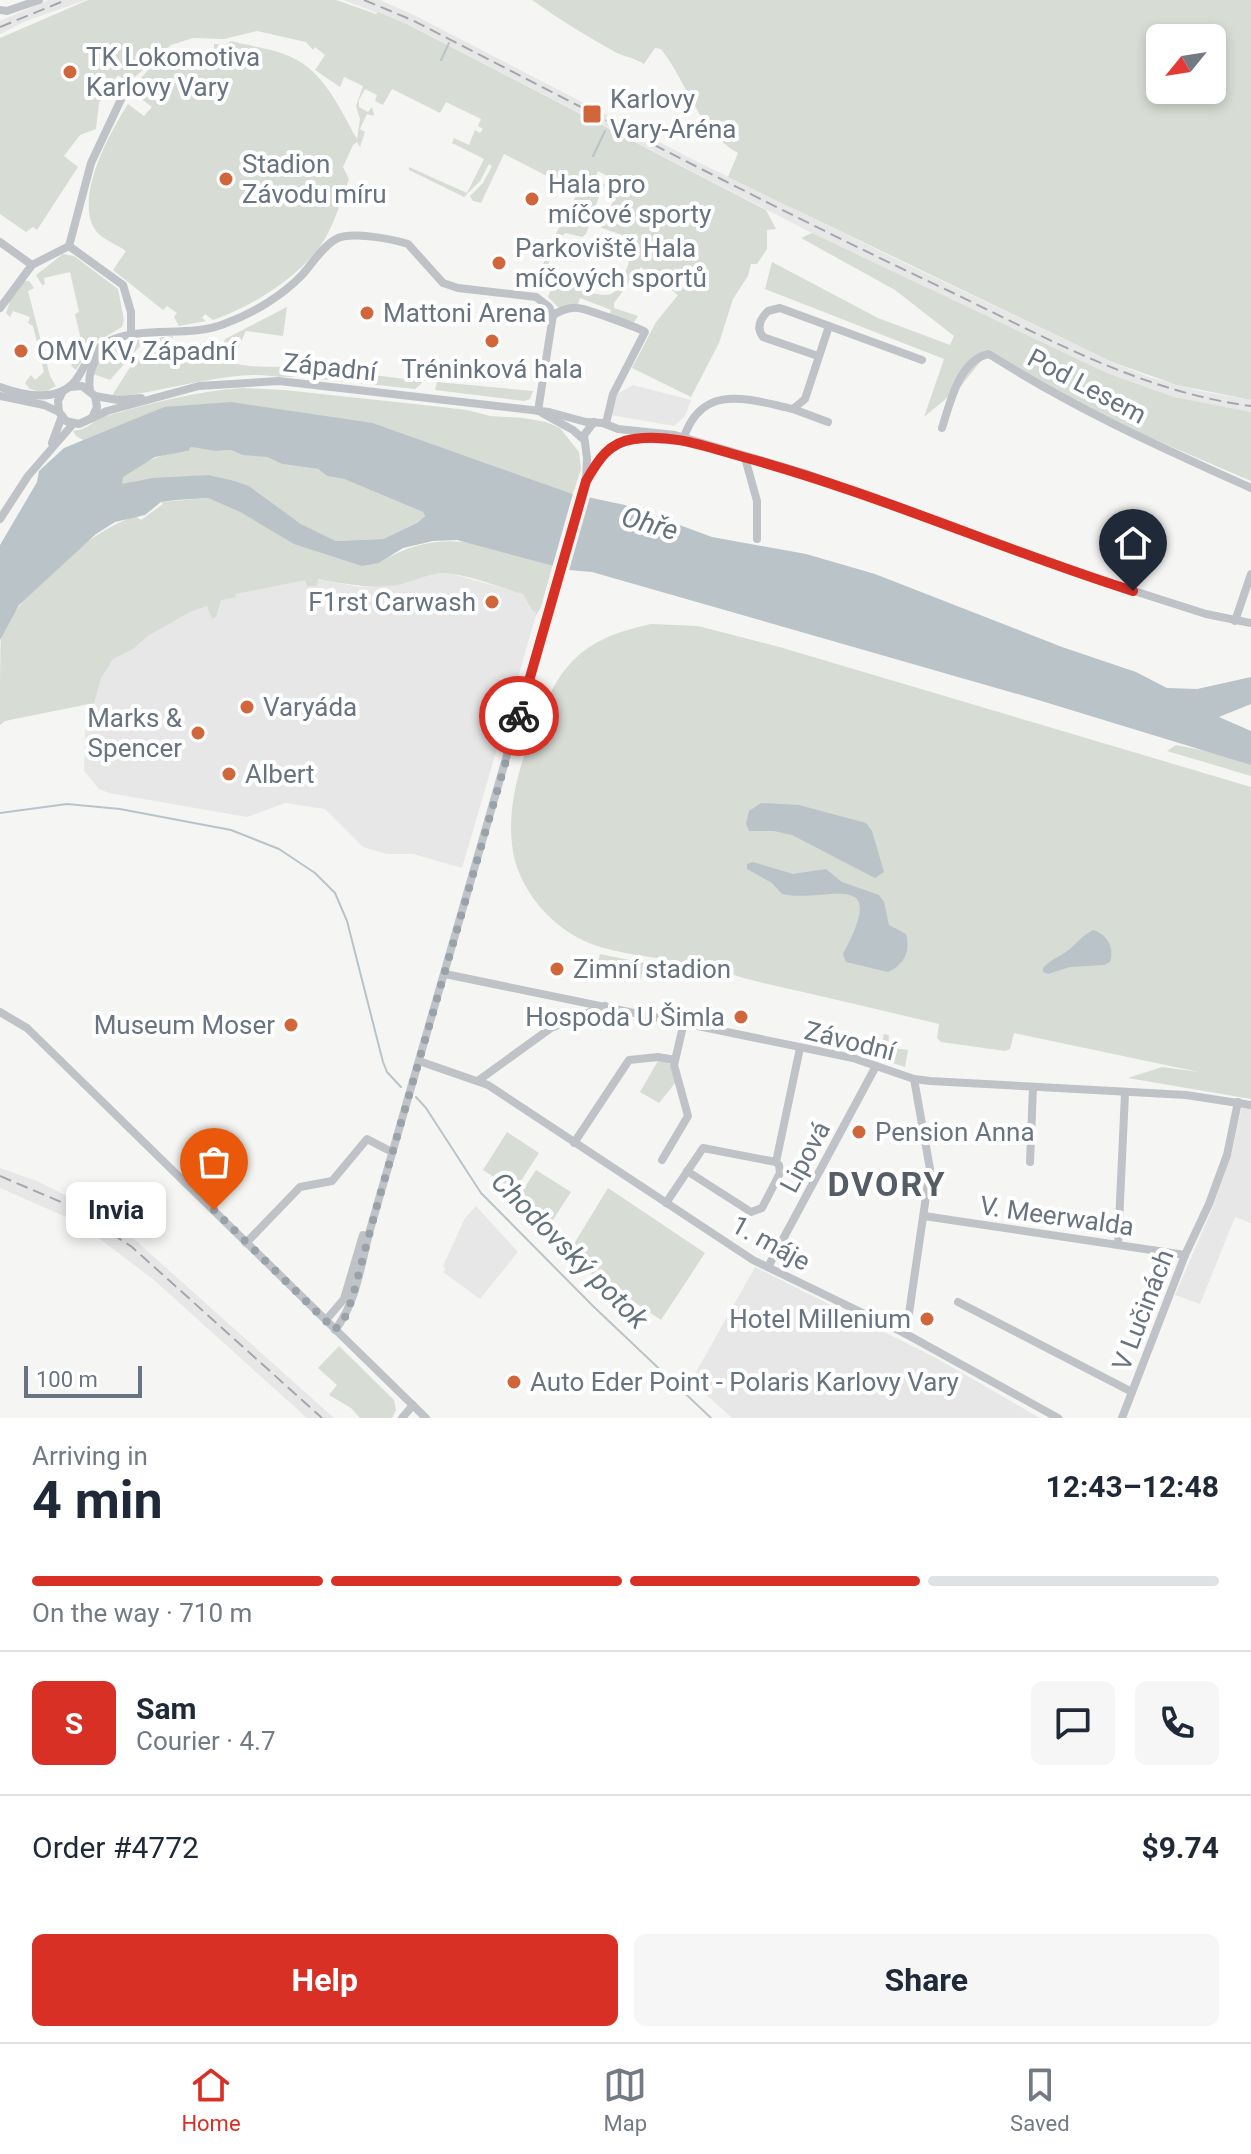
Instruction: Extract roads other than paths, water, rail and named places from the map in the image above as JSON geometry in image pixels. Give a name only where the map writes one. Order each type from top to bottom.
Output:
[{"type":"street","points":[[0,10],[7,11],[39,0]]},
{"type":"street","points":[[0,308],[32,265],[69,246],[91,163],[124,93]]},
{"type":"street","points":[[51,447],[60,414],[58,401],[98,348],[130,335],[212,328],[233,321],[289,287],[334,241],[347,236],[408,244],[443,283],[458,288],[536,297],[549,307],[553,315],[538,411]]},
{"type":"street","points":[[0,242],[32,265]]},
{"type":"street","points":[[69,246],[123,285],[131,312],[130,335]]},
{"type":"street","points":[[553,315],[577,307],[645,332]]},
{"type":"street","points":[[818,356],[763,337],[760,323],[768,311],[780,308],[922,360]]},
{"type":"street","points":[[586,481],[615,438],[608,425],[613,394],[645,332],[653,325]]},
{"type":"street","points":[[793,409],[805,399],[829,326]]},
{"type":"street","points":[[91,419],[97,407],[89,375],[97,357],[130,335]]},
{"type":"street","name":"Pod Lesem","points":[[942,428],[957,384],[974,361],[989,354],[1047,391],[1119,429],[1251,488]]},
{"type":"street","name":"Západní","points":[[0,387],[45,395],[82,386],[92,393],[126,400],[221,383],[279,381],[538,411],[594,422]]},
{"type":"street","name":"Západní","points":[[73,424],[166,394]]},
{"type":"street","points":[[0,396],[44,405],[73,424],[28,476],[0,519]]},
{"type":"street","points":[[683,440],[692,417],[706,405],[722,399],[749,400],[793,409],[828,422]]},
{"type":"street","name":"Západní","points":[[538,411],[573,430],[584,442]]},
{"type":"street","points":[[335,1330],[345,1317],[352,1299],[554,597],[586,481],[585,430],[594,422],[675,435],[683,440]]},
{"type":"street","points":[[584,442],[593,453],[635,439],[683,440],[804,473],[1081,574],[1235,621],[1251,623]]},
{"type":"street","points":[[745,458],[757,501],[757,539]]},
{"type":"street","points":[[1235,621],[1251,574]]},
{"type":"street","name":"Závodní","points":[[445,974],[853,1058],[914,1079],[1186,1095],[1251,1105]]},
{"type":"street","points":[[479,1080],[551,1028],[605,1006]]},
{"type":"street","points":[[0,1012],[27,1028],[426,1418]]},
{"type":"street","points":[[662,1160],[688,1116],[674,1065],[684,1022]]},
{"type":"street","points":[[776,1162],[800,1048]]},
{"type":"street","points":[[574,1143],[632,1057],[675,1060]]},
{"type":"street","name":"1. máje","points":[[419,1061],[479,1080],[746,1256],[906,1334],[1058,1418]]},
{"type":"street","name":"Lipová","points":[[768,1267],[876,1066]]},
{"type":"street","points":[[906,1334],[930,1169],[914,1079]]},
{"type":"street","points":[[1030,1162],[1033,1087]]},
{"type":"street","points":[[1118,1245],[1125,1093]]},
{"type":"street","name":"V Lučinách","points":[[958,1302],[1132,1392],[1227,1155],[1238,1102]]},
{"type":"street","points":[[246,1243],[300,1187],[332,1181],[367,1139],[392,1152]]},
{"type":"street","points":[[666,1203],[687,1171],[703,1148],[776,1162],[781,1169],[762,1208],[757,1212],[751,1212],[687,1171]]},
{"type":"street","points":[[326,1320],[344,1299],[354,1261],[376,1209]]},
{"type":"street","name":"V. Meerwalda","points":[[924,1216],[1185,1255]]},
{"type":"street","points":[[1122,1418],[1132,1392]]},
{"type":"street","points":[[402,1418],[413,1405]]},
{"type":"water","name":"Ohře","points":[[231,402],[373,423],[573,494],[625,505],[712,537],[806,554],[875,574],[1062,647],[1136,672],[1167,688],[1197,689],[1251,677],[1251,704],[1219,717],[1251,731],[1251,765],[1035,699],[592,572],[569,570],[457,540],[433,541],[403,548],[379,563],[362,566],[294,544],[242,513],[208,498],[161,502],[145,515],[115,522],[96,534],[19,605],[0,640],[0,545],[37,482],[39,471],[64,448],[164,407]],"holes":[[[191,447],[231,450],[243,455],[267,457],[282,464],[318,469],[327,476],[344,479],[423,512],[425,516],[383,539],[336,541],[301,524],[249,486],[235,481],[209,475],[152,478],[122,484],[123,477],[155,457],[188,451]]]},
{"type":"water","points":[[761,803],[799,805],[866,823],[872,831],[884,872],[875,878],[792,835],[749,831],[746,824],[749,811]]},
{"type":"water","points":[[753,862],[793,874],[826,869],[842,882],[879,895],[884,902],[889,925],[906,934],[908,946],[902,961],[888,972],[846,962],[843,954],[856,926],[860,908],[856,899],[847,894],[782,894],[772,883],[747,869],[747,864]]},
{"type":"water","points":[[1093,930],[1109,942],[1110,962],[1070,967],[1048,974],[1043,972],[1048,963]]},
{"type":"waterway","points":[[441,60],[449,43]]},
{"type":"waterway","points":[[593,156],[605,131]]},
{"type":"waterway","name":"Chodovský potok","points":[[0,813],[67,804],[120,809],[231,830],[279,849],[315,873],[335,893],[347,921],[383,1062],[387,1072],[401,1087]]},
{"type":"waterway","name":"Chodovský potok","points":[[416,1097],[481,1193],[594,1307],[711,1418]]},
{"type":"railway","points":[[0,27],[66,0]]},
{"type":"railway","points":[[364,0],[412,20],[745,191],[1058,344],[1171,389],[1251,406]]},
{"type":"railway","points":[[0,1176],[68,1205],[132,1247],[322,1418]]},
{"type":"place","name":"TK Lokomotiva Karlovy Vary","points":[[70,72]]},
{"type":"place","name":"Karlovy Vary-Aréna","points":[[592,114]]},
{"type":"place","name":"Stadion Závodu míru","points":[[226,179]]},
{"type":"place","name":"Hala pro míčové sporty","points":[[532,199]]},
{"type":"place","name":"Parkoviště Hala míčových sportů","points":[[499,263]]},
{"type":"place","name":"Mattoni Arena","points":[[367,313]]},
{"type":"place","name":"Tréninková hala","points":[[492,341]]},
{"type":"place","name":"OMV KV, Západní","points":[[21,351]]},
{"type":"place","name":"F1rst Carwash","points":[[492,602]]},
{"type":"place","name":"Varyáda","points":[[247,707]]},
{"type":"place","name":"Marks & Spencer","points":[[198,733]]},
{"type":"place","name":"Albert","points":[[229,774]]},
{"type":"place","name":"Zimní stadion","points":[[557,969]]},
{"type":"place","name":"Hospoda U Šimla","points":[[741,1017]]},
{"type":"place","name":"Museum Moser","points":[[291,1025]]},
{"type":"place","name":"Pension Anna","points":[[859,1132]]},
{"type":"place","name":"Invia","points":[[214,1210]]},
{"type":"place","name":"Hotel Millenium","points":[[927,1319]]},
{"type":"place","name":"Auto Eder Point - Polaris Karlovy Vary","points":[[514,1382]]},
{"type":"district","name":"DVORY","points":[[887,1184]]}]
